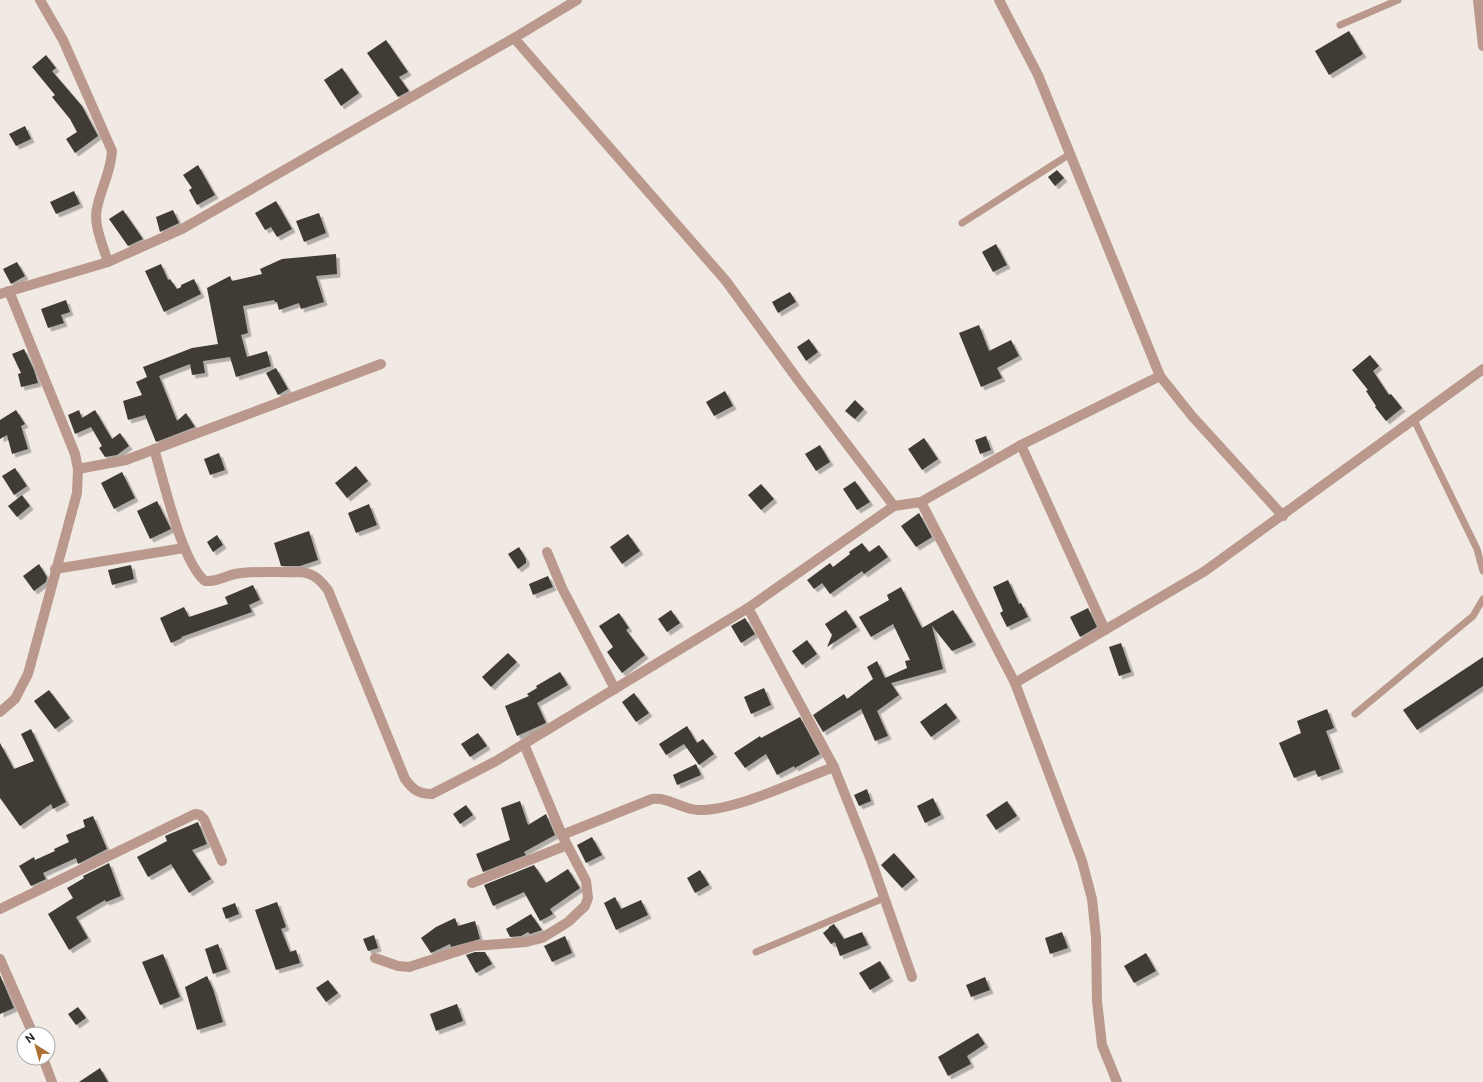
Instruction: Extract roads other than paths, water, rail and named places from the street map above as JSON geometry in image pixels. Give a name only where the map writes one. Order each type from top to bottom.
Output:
[{"type":"street","points":[[40,0],[63,40],[112,152],[112,165],[97,209],[97,222],[108,262]]},
{"type":"street","points":[[0,712],[15,699],[28,674],[76,493],[78,469],[75,454],[60,413],[4,293],[108,262],[182,229],[514,38],[577,0]]},
{"type":"street","points":[[999,0],[1038,75],[1160,376],[1192,416],[1283,516]]},
{"type":"street","points":[[1478,0],[1483,46]]},
{"type":"street","points":[[514,38],[726,281],[798,380],[894,506]]},
{"type":"street","points":[[78,469],[126,460],[381,364]]},
{"type":"street","points":[[1015,683],[1205,571],[1283,516],[1483,369]]},
{"type":"street","points":[[154,449],[184,548],[198,575],[205,581],[219,580],[234,574],[301,572],[309,573],[319,579],[328,590],[405,779],[412,788],[421,794],[432,794],[496,761],[748,608],[894,506],[921,502],[1021,445],[1160,376]]},
{"type":"street","points":[[1021,445],[1105,630]]},
{"type":"street","points":[[921,502],[1015,683],[1082,861],[1092,899],[1096,937],[1097,1001],[1102,1045],[1117,1082]]},
{"type":"street","points":[[55,569],[184,548]]},
{"type":"street","points":[[547,552],[562,588],[615,689]]},
{"type":"street","points":[[748,608],[834,767],[884,898],[912,978]]},
{"type":"street","points":[[375,958],[398,966],[409,967],[474,946],[526,942],[542,938],[555,932],[585,906],[588,898],[586,881],[562,835],[524,744]]},
{"type":"street","points":[[562,835],[652,799],[663,798],[692,809],[699,810],[738,804],[834,767]]},
{"type":"street","points":[[0,909],[195,814],[200,815],[204,819],[222,861]]},
{"type":"street","points":[[472,883],[567,845]]},
{"type":"street","points":[[0,959],[29,1026]]},
{"type":"street","points":[[46,1066],[52,1082]]},
{"type":"lane","points":[[1340,25],[1398,0]]},
{"type":"lane","points":[[962,223],[1070,154]]},
{"type":"lane","points":[[1414,420],[1477,550],[1483,571]]},
{"type":"lane","points":[[1355,714],[1473,616],[1483,599]]},
{"type":"lane","points":[[756,952],[884,898]]}]
